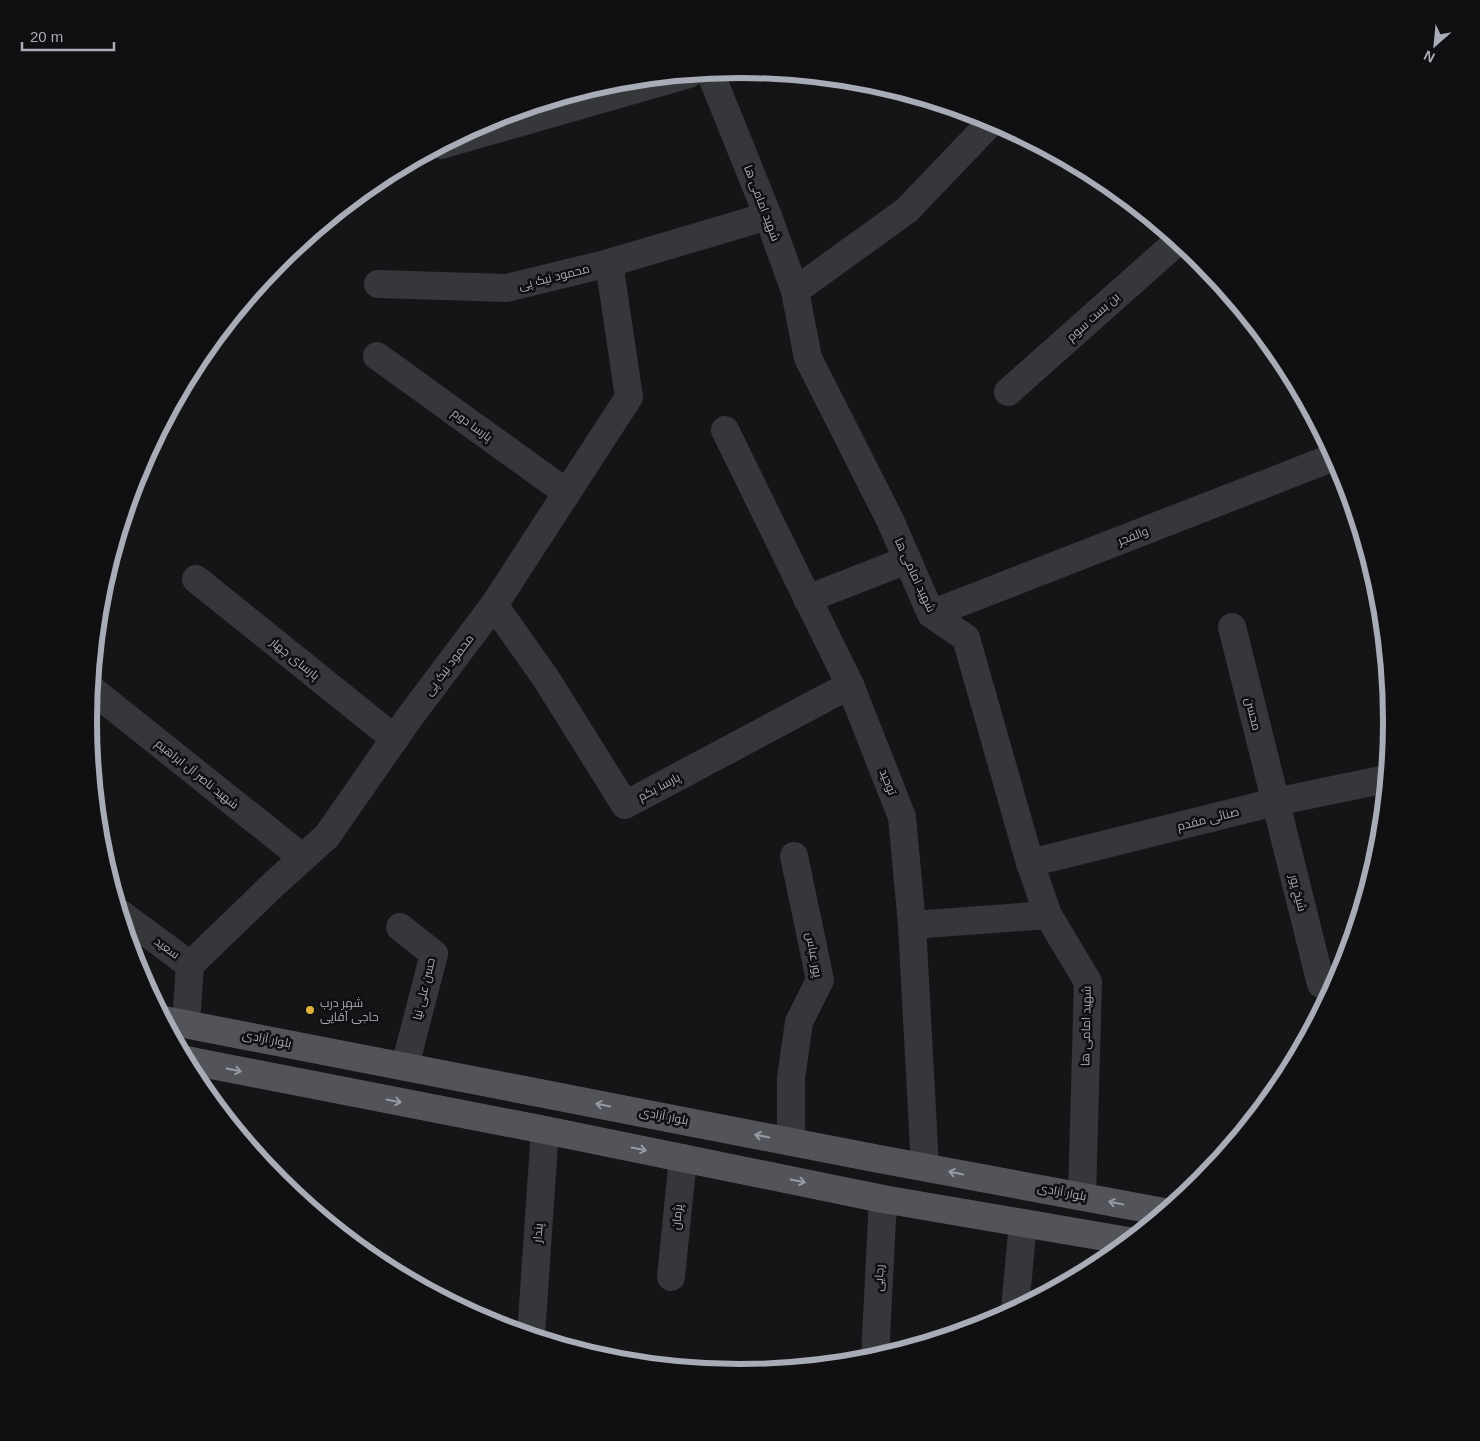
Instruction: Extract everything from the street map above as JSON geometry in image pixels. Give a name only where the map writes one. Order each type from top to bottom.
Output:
[{"type":"main road","name":"بلوار آزادی","points":[[175,1022],[1156,1210]]},
{"type":"main road","points":[[195,1062],[545,1130],[883,1199],[1118,1240]]},
{"type":"street","name":"شهید امامی ها","points":[[713,79],[768,216],[795,291],[808,358],[890,520],[931,614],[966,638],[1030,862],[1048,915],[1088,982],[1082,1196]]},
{"type":"street","points":[[474,136],[658,83]]},
{"type":"street","points":[[795,291],[906,210],[986,126]]},
{"type":"street","name":"محمود نیک پی","points":[[378,284],[507,288],[610,263],[768,216]]},
{"type":"street","name":"بن بست سوم","points":[[1008,392],[1173,245]]},
{"type":"street","name":"محمود نیک پی","points":[[190,965],[275,883],[328,836],[395,739],[494,606],[630,397],[610,263]]},
{"type":"street","name":"پارسا دوم","points":[[378,356],[567,493]]},
{"type":"street","name":"توحید","points":[[726,430],[850,685],[902,817],[912,925],[925,1167]]},
{"type":"street","name":"والفجر","points":[[931,614],[1328,460]]},
{"type":"street","points":[[807,598],[908,560]]},
{"type":"street","name":"پارسای چهار","points":[[196,579],[395,739]]},
{"type":"street","name":"پارسا یکم","points":[[494,606],[545,678],[625,805],[850,685]]},
{"type":"street","name":"محسن","points":[[1232,627],[1275,802]]},
{"type":"street","name":"شهید ناصر آل ابراهیم","points":[[98,694],[303,858]]},
{"type":"street","name":"صنائی مقدم","points":[[1030,862],[1275,802],[1380,780]]},
{"type":"street","name":"شیخ پور","points":[[1275,802],[1321,984]]},
{"type":"street","name":"پور عباس","points":[[791,1141],[791,1078],[798,1022],[820,980],[794,856]]},
{"type":"street","points":[[912,925],[1048,915]]},
{"type":"street","name":"سعید","points":[[129,920],[190,965]]},
{"type":"street","name":"حسن علی نیا","points":[[400,927],[434,954],[405,1066]]},
{"type":"street","points":[[175,1022],[190,965]]},
{"type":"street","name":"پندار","points":[[531,1328],[545,1130]]},
{"type":"street","name":"پژمان","points":[[671,1276],[683,1158]]},
{"type":"street","name":"رجایی","points":[[875,1349],[883,1199]]},
{"type":"street","points":[[1016,1301],[1023,1223]]},
{"type":"place","name":"شهر درب حاجی آقایی","points":[[310,1010]]}]
